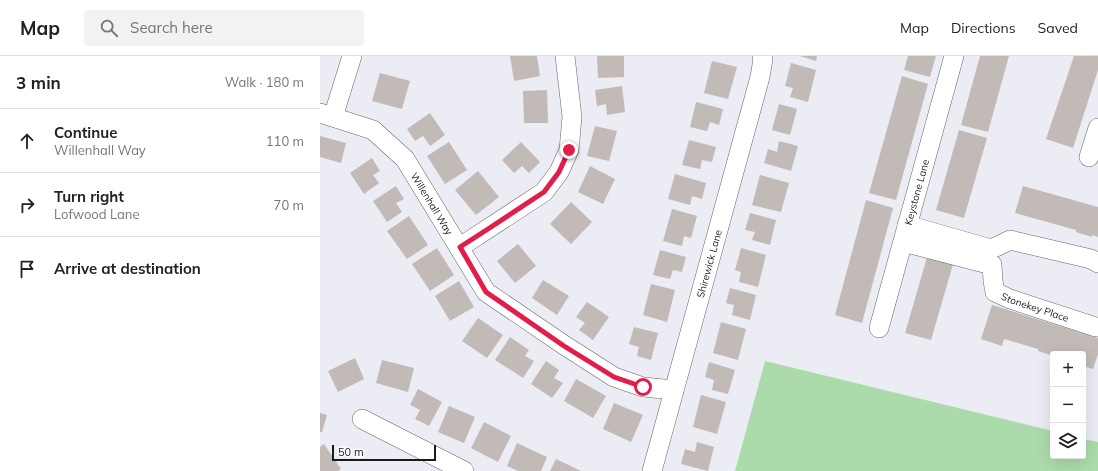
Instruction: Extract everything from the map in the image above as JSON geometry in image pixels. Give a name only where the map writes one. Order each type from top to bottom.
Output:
[{"type":"street","points":[[327,115],[352,56]]},
{"type":"street","points":[[460,247],[544,192],[559,172],[569,150],[572,117],[565,56]]},
{"type":"street","name":"Shirewick Lane","points":[[652,471],[760,77],[763,59],[762,56]]},
{"type":"street","name":"Keystone Lane","points":[[879,328],[954,56]]},
{"type":"street","name":"Willenhall Way","points":[[327,115],[373,130],[405,160],[460,247],[486,292],[564,346],[614,377],[643,387],[674,390]]},
{"type":"street","points":[[1089,157],[1098,128]]},
{"type":"street","points":[[905,234],[991,249],[1010,240],[1091,259],[1098,264]]},
{"type":"street","name":"Stonekey Place","points":[[905,234],[992,265],[992,281],[995,292],[1010,299],[1096,327],[1098,326]]},
{"type":"street","points":[[362,419],[464,471]]},
{"type":"green space","points":[[765,361],[1050,430],[1050,459],[1086,459],[1086,440],[1098,442],[1098,471],[735,471]]},
{"type":"building","points":[[510,56],[537,56],[540,76],[514,81]]},
{"type":"building","points":[[597,56],[624,56],[624,77],[598,78]]},
{"type":"building","points":[[800,56],[817,56],[816,61]]},
{"type":"building","points":[[908,56],[936,56],[930,77],[904,70]]},
{"type":"building","points":[[980,56],[1009,56],[988,132],[961,125]]},
{"type":"building","points":[[1074,56],[1098,56],[1098,70],[1073,148],[1046,139]]},
{"type":"building","points":[[712,61],[737,67],[728,99],[704,93]]},
{"type":"building","points":[[791,63],[816,70],[808,102],[790,97],[793,88],[785,86]]},
{"type":"building","points":[[380,73],[410,81],[402,109],[372,101]]},
{"type":"building","points":[[902,76],[928,84],[896,200],[869,193]]},
{"type":"building","points":[[622,86],[625,112],[607,115],[606,104],[597,106],[595,90]]},
{"type":"building","points":[[547,90],[548,123],[524,123],[523,91]]},
{"type":"building","points":[[696,102],[723,109],[719,125],[710,122],[707,131],[690,127]]},
{"type":"building","points":[[779,104],[797,109],[790,135],[772,130]]},
{"type":"building","points":[[430,113],[445,135],[430,146],[423,136],[415,141],[407,129]]},
{"type":"building","points":[[595,126],[617,131],[609,161],[587,156]]},
{"type":"building","points":[[959,130],[987,138],[964,218],[936,210]]},
{"type":"building","points":[[320,136],[346,143],[341,163],[320,157]]},
{"type":"building","points":[[689,140],[716,147],[712,162],[702,160],[700,169],[682,165]]},
{"type":"building","points":[[779,141],[798,146],[791,171],[764,163],[768,149],[777,152]]},
{"type":"building","points":[[449,142],[467,170],[445,184],[427,156]]},
{"type":"building","points":[[521,142],[540,162],[529,173],[522,166],[514,173],[502,160]]},
{"type":"building","points":[[372,158],[380,171],[373,175],[379,183],[364,194],[350,173]]},
{"type":"building","points":[[590,166],[615,179],[603,204],[578,192]]},
{"type":"building","points":[[478,171],[499,197],[476,215],[455,190]]},
{"type":"building","points":[[675,174],[706,183],[702,199],[692,196],[690,205],[668,199]]},
{"type":"building","points":[[760,175],[789,183],[781,212],[752,205]]},
{"type":"building","points":[[396,186],[404,199],[396,203],[402,212],[387,222],[373,201]]},
{"type":"building","points":[[1023,186],[1098,207],[1098,237],[1092,235],[1092,237],[1076,232],[1076,230],[1015,213]]},
{"type":"building","points":[[866,200],[893,208],[862,323],[835,315]]},
{"type":"building","points":[[571,202],[592,222],[571,244],[550,224]]},
{"type":"building","points":[[672,209],[697,216],[691,238],[684,236],[682,246],[663,241]]},
{"type":"building","points":[[750,213],[776,220],[770,245],[752,240],[755,232],[745,230]]},
{"type":"building","points":[[409,216],[428,245],[407,259],[387,231]]},
{"type":"building","points":[[518,244],[536,266],[515,283],[497,261]]},
{"type":"building","points":[[437,248],[454,275],[430,291],[412,264]]},
{"type":"building","points":[[741,248],[766,255],[758,287],[739,282],[741,272],[735,270]]},
{"type":"building","points":[[660,250],[686,257],[682,272],[673,270],[670,279],[653,275]]},
{"type":"building","points":[[928,254],[954,261],[931,340],[905,333]]},
{"type":"building","points":[[543,280],[569,296],[557,315],[532,298]]},
{"type":"building","points":[[459,281],[474,307],[450,321],[435,296]]},
{"type":"building","points":[[651,284],[675,290],[667,322],[643,315]]},
{"type":"building","points":[[730,288],[756,295],[750,320],[732,315],[734,305],[726,303]]},
{"type":"building","points":[[587,302],[609,317],[593,340],[579,330],[585,323],[576,317]]},
{"type":"building","points":[[992,305],[1098,338],[1098,354],[1093,369],[1086,367],[1086,351],[1050,351],[1050,355],[1038,351],[1038,349],[1004,339],[1002,346],[981,339]]},
{"type":"building","points":[[478,318],[503,335],[487,358],[462,341]]},
{"type":"building","points":[[721,322],[746,329],[738,360],[713,353]]},
{"type":"building","points":[[634,327],[658,333],[651,360],[637,356],[639,347],[629,344]]},
{"type":"building","points":[[510,337],[529,350],[525,356],[534,361],[523,378],[495,360]]},
{"type":"building","points":[[355,358],[364,379],[338,392],[328,371]]},
{"type":"building","points":[[382,360],[414,368],[408,392],[376,383]]},
{"type":"building","points":[[546,361],[559,370],[554,378],[563,383],[552,398],[531,384]]},
{"type":"building","points":[[709,362],[735,370],[728,394],[712,390],[714,380],[705,377]]},
{"type":"building","points":[[576,379],[606,396],[593,418],[564,401]]},
{"type":"building","points":[[418,389],[442,402],[429,426],[415,419],[420,410],[410,405]]},
{"type":"building","points":[[701,395],[726,402],[717,434],[693,427]]},
{"type":"building","points":[[614,403],[643,415],[631,442],[603,429]]},
{"type":"building","points":[[449,406],[475,417],[464,443],[438,432]]},
{"type":"building","points":[[320,413],[327,415],[322,432],[320,432]]},
{"type":"building","points":[[484,422],[511,436],[498,462],[471,448]]},
{"type":"building","points":[[697,442],[714,447],[708,471],[681,464],[685,449],[695,452]]},
{"type":"building","points":[[517,443],[547,457],[541,471],[518,471],[507,466]]},
{"type":"building","points":[[324,444],[341,469],[338,471],[320,471],[320,447]]},
{"type":"building","points":[[556,459],[581,471],[550,471]]},
{"type":"route","points":[[569,150],[559,172],[544,192],[460,247],[486,292],[564,346],[614,377],[643,387]]}]
